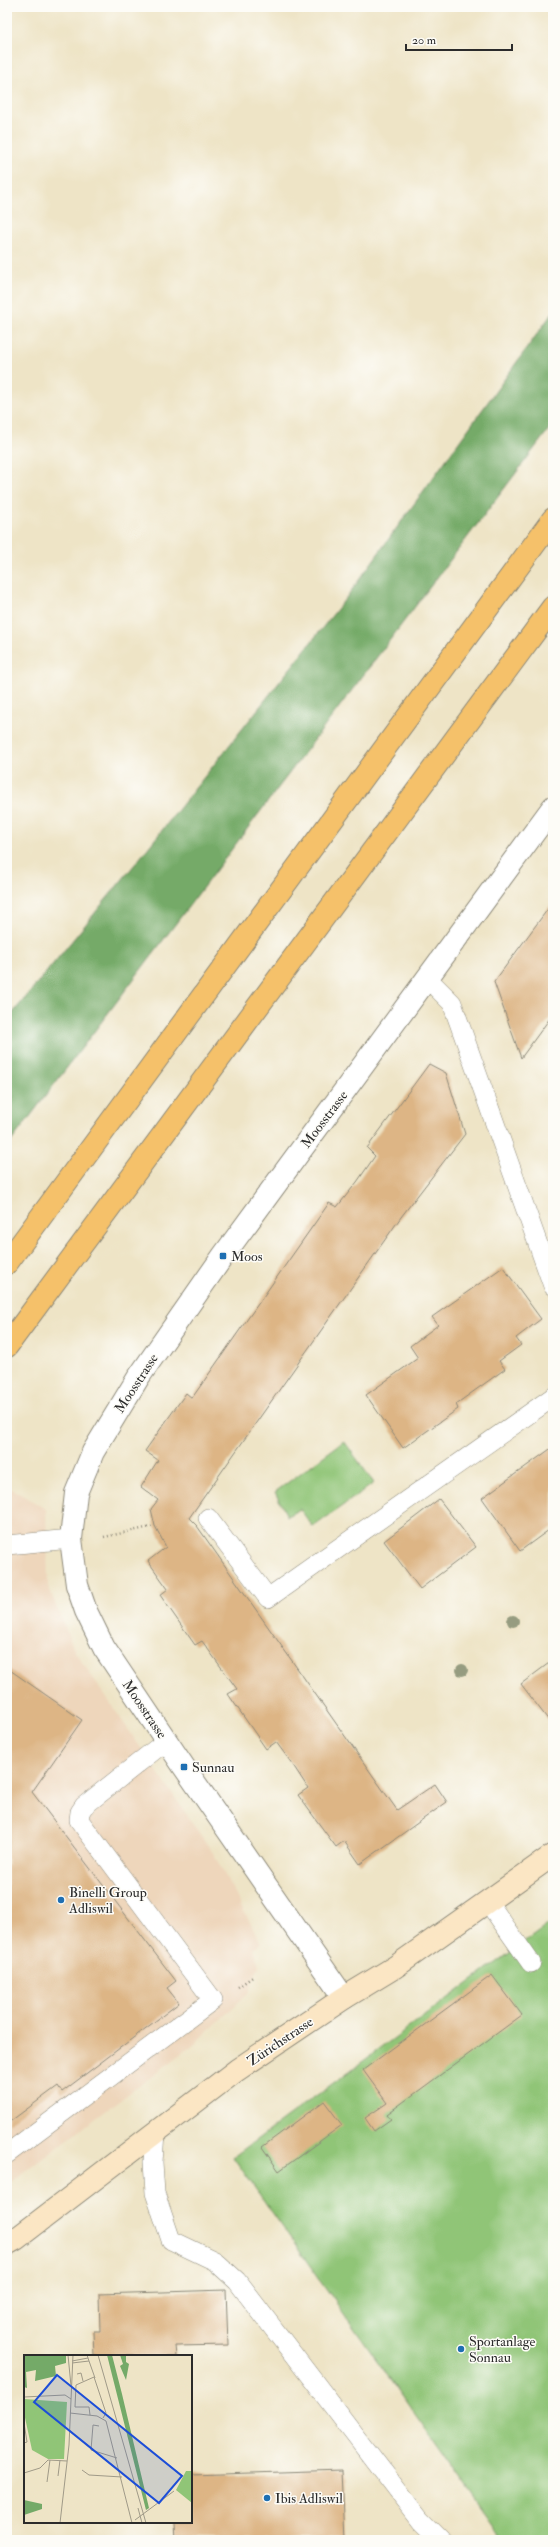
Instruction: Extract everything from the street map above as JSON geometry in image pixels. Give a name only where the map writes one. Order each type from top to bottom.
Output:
[{"type":"highway","points":[[7,1263],[553,519]]},
{"type":"highway","points":[[7,1346],[553,607]]},
{"type":"main road","name":"Zürichstrasse","points":[[10,2246],[155,2132],[237,2070],[344,1998],[395,1968],[553,1855]]},
{"type":"street","name":"Moosstrasse","points":[[344,1998],[104,1648],[86,1611],[77,1585],[71,1539],[76,1493],[83,1472],[138,1378],[223,1256],[553,807]]},
{"type":"lane","points":[[426,978],[452,1003],[553,1286]]},
{"type":"lane","points":[[208,1518],[268,1598],[553,1397]]},
{"type":"lane","points":[[7,1545],[71,1539]]},
{"type":"lane","points":[[7,2154],[213,2000],[78,1820],[80,1812],[84,1806],[166,1740]]},
{"type":"lane","points":[[488,1902],[531,1963]]},
{"type":"lane","points":[[155,2132],[153,2162],[155,2193],[171,2240],[215,2261],[237,2281],[420,2520],[440,2540]]},
{"type":"path","points":[[104,1537],[155,1526]]},
{"type":"shaded area","points":[[7,1486],[46,1509],[48,1586],[75,1652],[213,1853],[261,1943],[254,1949],[259,1966],[248,1993],[196,2043],[7,2185]]},
{"type":"green space","points":[[553,312],[553,424],[7,1147],[7,1020],[140,858],[346,598]]},
{"type":"green space","points":[[344,1441],[374,1483],[313,1527],[300,1509],[287,1516],[275,1492]]},
{"type":"green space","name":"Sportanlage Sonnau","points":[[553,1921],[553,2540],[504,2540],[233,2157]]},
{"type":"building","points":[[553,902],[553,1014],[521,1058],[494,982]]},
{"type":"building","points":[[429,1064],[446,1073],[465,1134],[401,1217],[189,1518],[197,1526],[397,1810],[435,1784],[447,1802],[360,1864],[344,1841],[336,1847],[298,1795],[308,1788],[293,1765],[276,1742],[266,1749],[228,1694],[237,1689],[202,1641],[195,1645],[160,1595],[168,1589],[148,1561],[166,1547],[155,1526],[151,1509],[158,1500],[141,1487],[158,1460],[145,1451],[186,1393],[192,1398],[329,1203],[337,1207],[357,1182],[375,1156],[367,1148]]},
{"type":"building","points":[[503,1267],[541,1319],[516,1338],[521,1345],[499,1361],[505,1369],[456,1404],[458,1409],[403,1448],[366,1395],[418,1358],[410,1346],[438,1325],[432,1317]]},
{"type":"building","points":[[553,1447],[553,1527],[520,1551],[482,1498]]},
{"type":"building","points":[[439,1499],[476,1547],[420,1589],[384,1541]]},
{"type":"building","points":[[553,1660],[553,1726],[521,1684]]},
{"type":"building","name":"Binelli Group Adliswil","points":[[7,1668],[82,1720],[32,1792],[176,1981],[167,1988],[179,2003],[62,2092],[58,2086],[8,2123]]},
{"type":"building","points":[[492,1975],[522,2015],[387,2114],[391,2119],[374,2131],[365,2118],[387,2103],[363,2070]]},
{"type":"building","points":[[324,2101],[342,2125],[279,2171],[262,2147]]},
{"type":"building","points":[[226,2290],[228,2345],[175,2346],[176,2355],[94,2355],[93,2331],[100,2331],[99,2294]]},
{"type":"building","name":"Ibis Adliswil","points":[[342,2470],[345,2540],[175,2540],[174,2523],[192,2523],[192,2475]]},
{"type":"place","name":"Moos","points":[[223,1256]]},
{"type":"place","name":"Sunnau","points":[[184,1767]]},
{"type":"place","name":"Binelli Group Adliswil","points":[[61,1900]]},
{"type":"place","name":"Sportanlage Sonnau","points":[[461,2349]]},
{"type":"place","name":"Ibis Adliswil","points":[[267,2498]]}]
